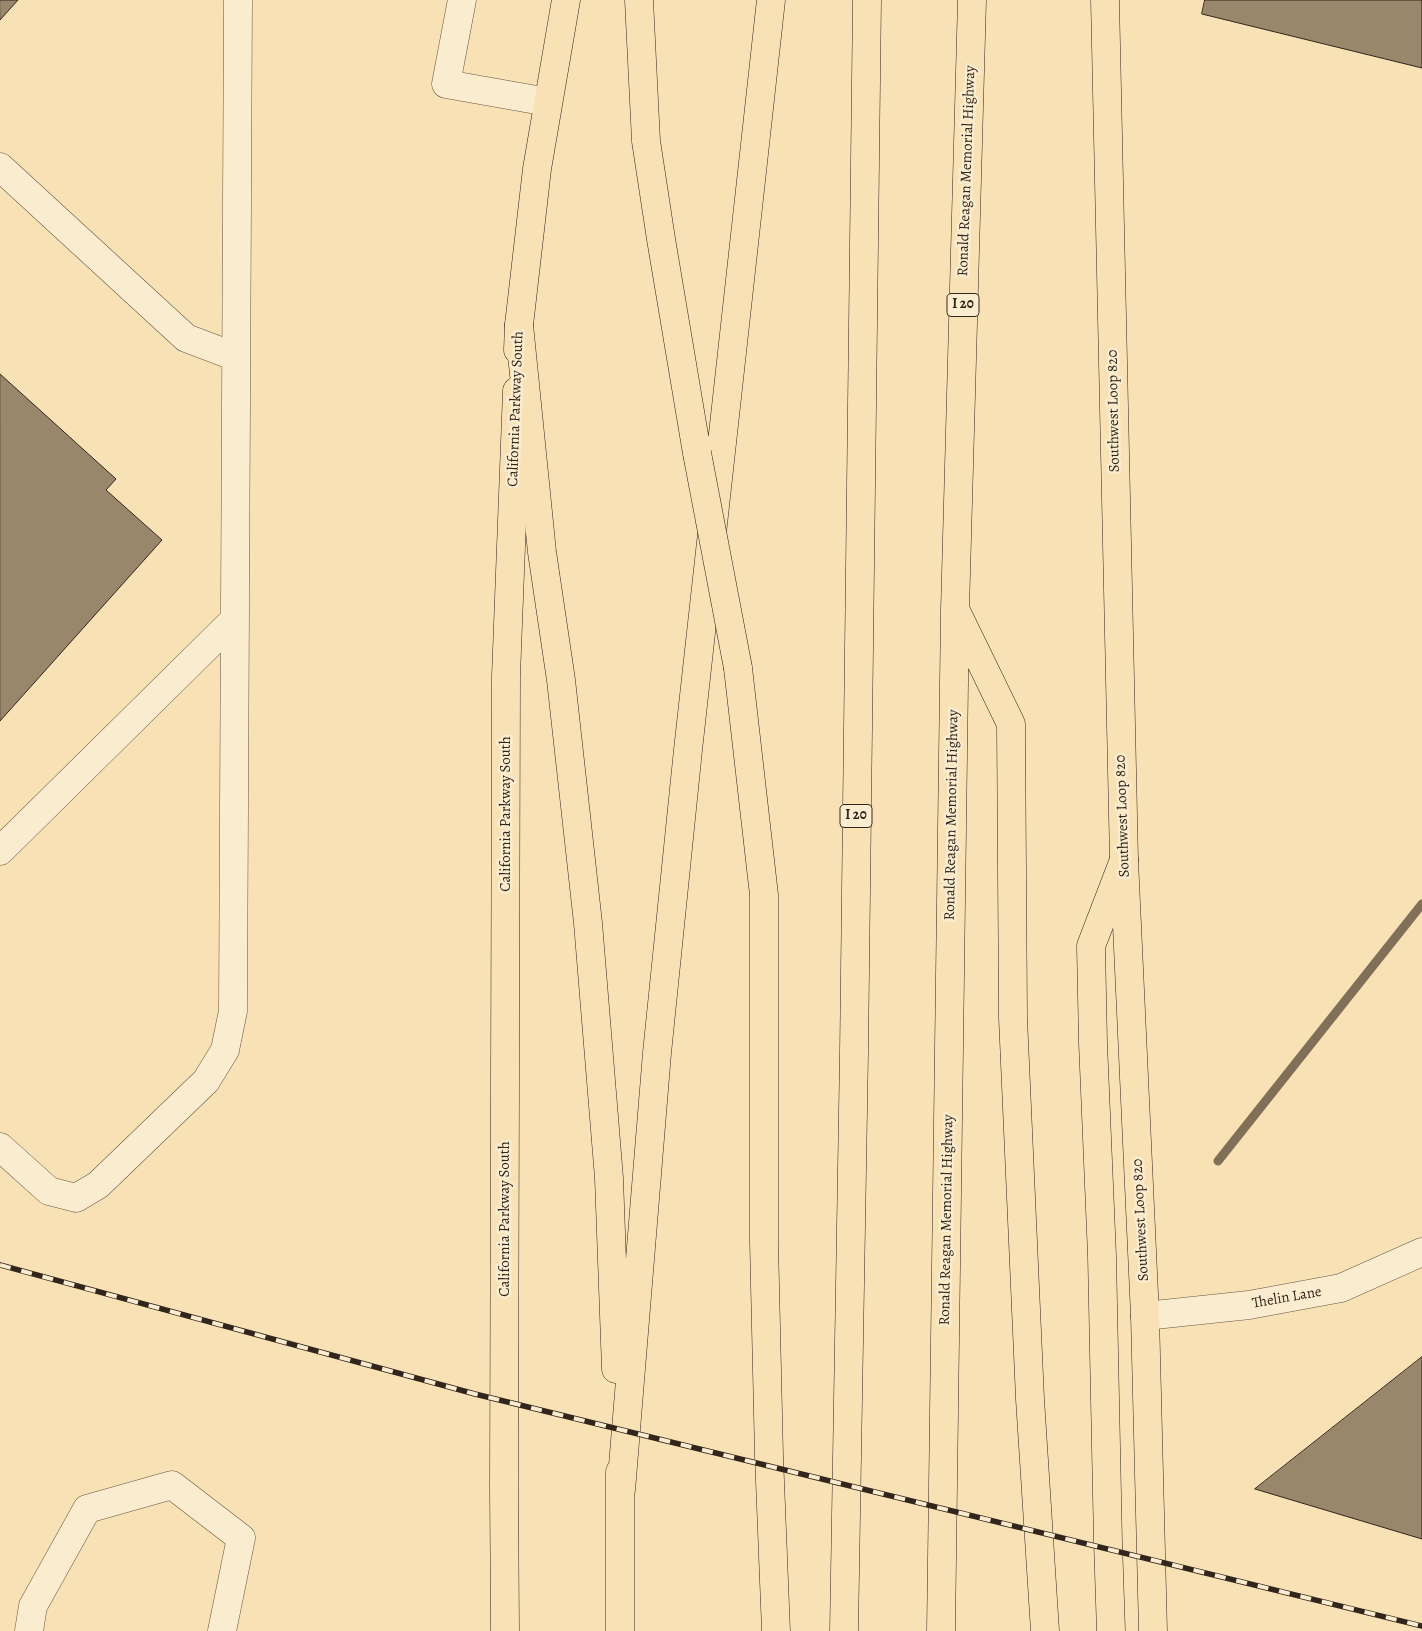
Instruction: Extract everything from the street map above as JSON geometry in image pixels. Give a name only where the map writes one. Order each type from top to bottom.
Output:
[{"type":"main road","name":"California Parkway South","points":[[505,1631],[506,686],[519,325],[537,169],[566,0]]},
{"type":"main road","points":[[639,0],[646,141],[697,453],[738,668],[764,895],[764,1242],[769,1456],[776,1631]]},
{"type":"main road","points":[[621,1490],[660,1023],[690,730],[771,0]]},
{"type":"main road","name":"I 20","points":[[844,1631],[867,0]]},
{"type":"main road","name":"Ronald Reagan Memorial Highway","points":[[941,1631],[955,610],[972,0]]},
{"type":"main road","name":"Southwest Loop 820","points":[[1105,0],[1124,860],[1145,1316],[1153,1631]]},
{"type":"main road","points":[[519,325],[542,552],[561,680],[589,933],[608,1178],[621,1490],[620,1631]]},
{"type":"main road","points":[[955,610],[1011,724],[1013,1018],[1030,1398],[1044,1631]]},
{"type":"main road","points":[[1111,1631],[1102,1256],[1091,946],[1124,860]]},
{"type":"street","points":[[0,1146],[49,1191],[76,1198],[98,1185],[206,1081],[224,1050],[233,1011],[238,0]]},
{"type":"street","points":[[462,0],[446,84],[548,102]]},
{"type":"street","points":[[0,167],[186,338],[236,357]]},
{"type":"street","points":[[0,852],[235,619]]},
{"type":"street","name":"Thelin Lane","points":[[1145,1316],[1249,1305],[1341,1288],[1422,1252]]},
{"type":"street","points":[[29,1631],[33,1606],[87,1510],[172,1485],[241,1538],[222,1631]]},
{"type":"building","points":[[0,0],[18,0],[0,20]]},
{"type":"building","points":[[1205,0],[1422,0],[1422,68],[1202,14]]},
{"type":"building","points":[[0,374],[116,479],[106,490],[162,540],[0,721]]},
{"type":"building","points":[[1422,1357],[1422,1539],[1255,1489]]},
{"type":"waterway","points":[[1218,1161],[1422,904]]},
{"type":"railway","points":[[0,1265],[475,1394],[1422,1626]]}]
